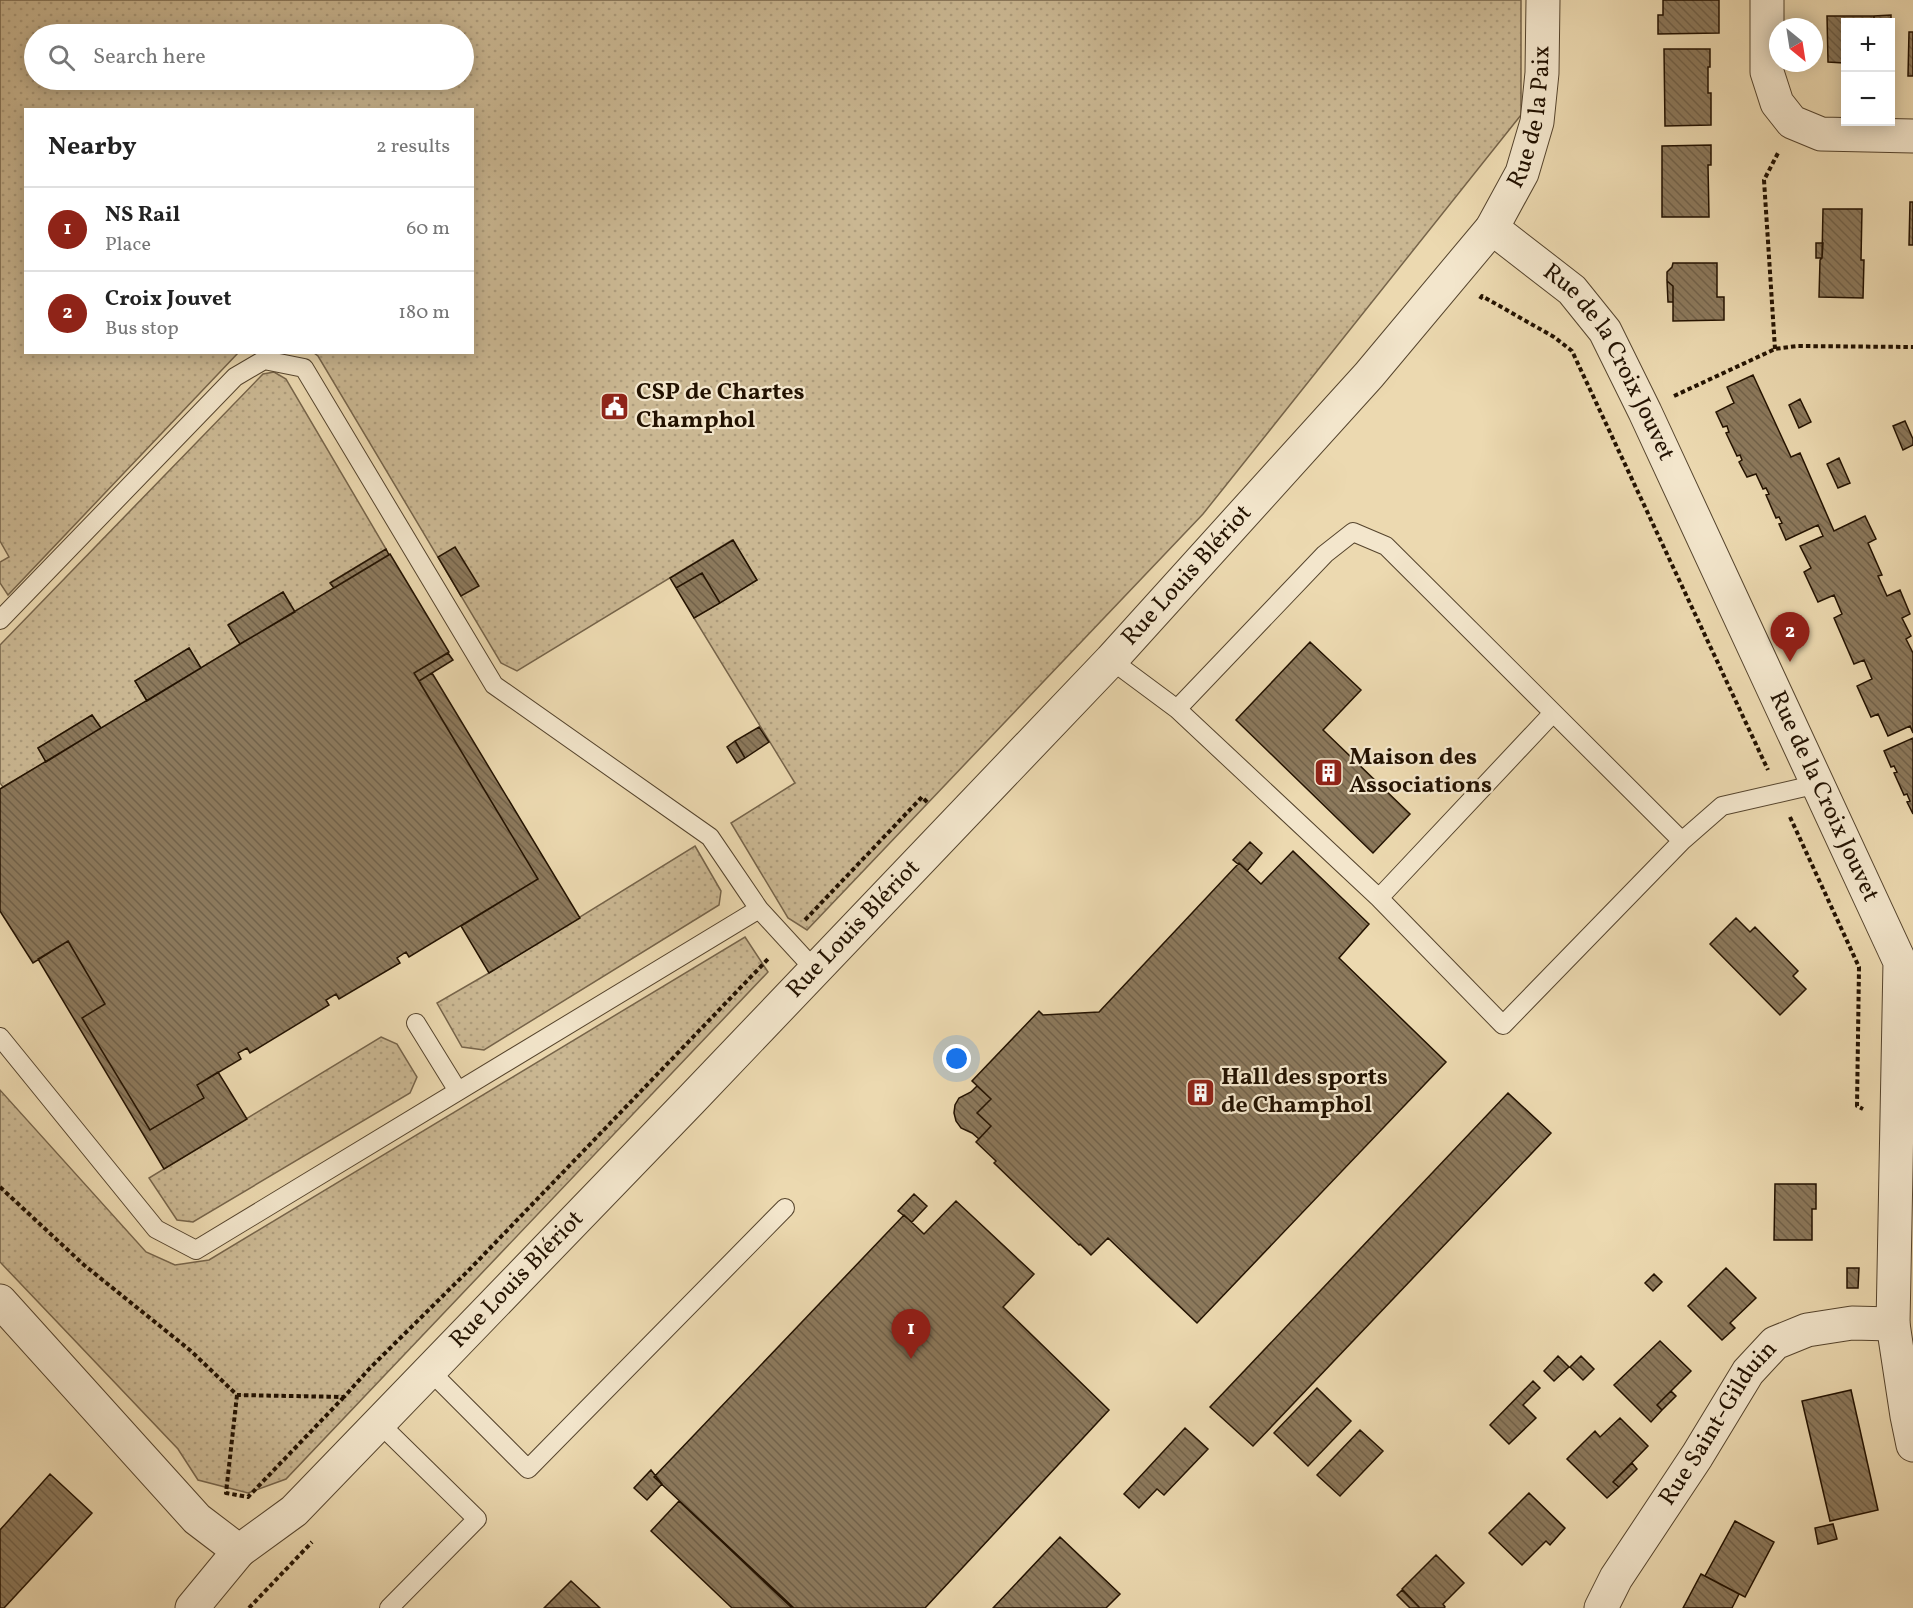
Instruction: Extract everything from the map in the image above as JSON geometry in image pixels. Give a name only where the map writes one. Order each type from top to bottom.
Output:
[{"type":"street","name":"Rue de la Paix","points":[[1492,228],[1522,173],[1537,122],[1542,73],[1543,0]]},
{"type":"street","points":[[1767,0],[1767,72],[1777,103],[1792,122],[1821,134],[1913,136]]},
{"type":"street","name":"Rue de la Croix Jouvet","points":[[1492,228],[1572,290],[1605,331],[1818,784],[1906,962],[1893,1324],[1913,1445]]},
{"type":"street","name":"Rue Louis Blériot","points":[[192,1608],[239,1551],[294,1511],[1111,660],[1370,375],[1492,228]]},
{"type":"street","points":[[0,1301],[197,1519],[239,1551]]},
{"type":"street","name":"Rue Saint-Gilduin","points":[[1601,1608],[1616,1578],[1697,1456],[1748,1372],[1775,1342],[1818,1328],[1852,1323],[1893,1324]]},
{"type":"lane","points":[[0,620],[234,377],[264,360],[304,368],[494,685],[711,837],[759,909],[815,970]]},
{"type":"lane","points":[[1177,709],[1325,554],[1353,532],[1386,546],[1682,841]]},
{"type":"lane","points":[[1111,660],[1177,709],[1379,898],[1503,1025],[1682,841],[1722,806],[1818,784]]},
{"type":"lane","points":[[1379,898],[1553,712]]},
{"type":"lane","points":[[0,1037],[156,1229],[196,1250],[759,909]]},
{"type":"lane","points":[[416,1023],[458,1091]]},
{"type":"lane","points":[[430,1371],[528,1469],[785,1208]]},
{"type":"lane","points":[[379,1423],[477,1519],[389,1608]]},
{"type":"path","points":[[1774,349],[1764,180],[1792,122]]},
{"type":"path","points":[[1608,428],[1774,349],[1797,346],[1913,347]]},
{"type":"path","points":[[237,1395],[226,1493],[248,1497],[922,797],[952,826]]},
{"type":"path","points":[[0,1187],[84,1265],[191,1351],[237,1395],[344,1398]]},
{"type":"shaded area","points":[[0,0],[1521,0],[1521,115],[1203,514],[807,930],[788,918],[731,823],[795,783],[694,618],[757,580],[732,540],[517,671],[501,663],[315,354],[474,354],[474,108],[24,108],[24,354],[237,354],[8,595],[0,583],[0,562],[9,557],[0,541]]},
{"type":"shaded area","points":[[274,372],[286,379],[386,549],[331,582],[334,588],[295,612],[283,592],[229,624],[240,644],[201,668],[189,648],[135,681],[147,701],[101,728],[92,715],[38,748],[46,762],[3,787],[0,783],[0,645],[263,374]]},
{"type":"shaded area","points":[[695,846],[721,891],[719,905],[484,1050],[462,1047],[437,1003]]},
{"type":"shaded area","points":[[745,937],[768,972],[286,1479],[248,1493],[198,1480],[178,1449],[0,1262],[0,1090],[146,1252],[175,1265],[209,1260]]},
{"type":"shaded area","points":[[381,1037],[397,1044],[417,1077],[410,1093],[193,1222],[177,1220],[149,1178]]},
{"type":"building","points":[[1663,0],[1719,0],[1719,33],[1658,34],[1658,15],[1663,15]]},
{"type":"building","points":[[1891,15],[1891,18],[1874,18],[1874,16]]},
{"type":"building","points":[[1827,16],[1874,16],[1874,18],[1841,18],[1841,63],[1828,62]]},
{"type":"building","points":[[1909,32],[1913,32],[1913,76],[1908,76]]},
{"type":"building","points":[[1664,49],[1710,49],[1708,93],[1711,93],[1711,125],[1665,126]]},
{"type":"building","points":[[1711,145],[1711,165],[1708,165],[1709,217],[1662,217],[1662,146]]},
{"type":"building","points":[[1910,202],[1913,202],[1913,245],[1909,245]]},
{"type":"building","points":[[1823,209],[1862,209],[1863,298],[1819,297]]},
{"type":"building","points":[[1816,243],[1823,243],[1822,258],[1816,258]]},
{"type":"building","points":[[1673,263],[1717,263],[1717,297],[1724,297],[1724,320],[1673,321],[1673,286],[1667,281],[1667,272]]},
{"type":"building","points":[[1667,281],[1673,286],[1673,302],[1668,302]]},
{"type":"building","points":[[1753,375],[1791,457],[1800,453],[1834,531],[1865,516],[1876,539],[1868,543],[1882,575],[1878,576],[1887,596],[1900,590],[1910,614],[1902,618],[1911,636],[1906,639],[1913,653],[1913,733],[1910,726],[1888,736],[1878,714],[1871,717],[1857,686],[1872,679],[1864,660],[1854,664],[1834,618],[1842,614],[1834,595],[1818,602],[1804,572],[1811,568],[1800,546],[1823,536],[1818,525],[1786,540],[1779,524],[1782,523],[1779,517],[1776,518],[1766,495],[1769,494],[1766,488],[1763,489],[1756,474],[1747,477],[1739,462],[1742,460],[1740,455],[1737,456],[1726,433],[1729,432],[1727,426],[1723,427],[1716,412],[1734,403],[1727,387]]},
{"type":"building","points":[[1800,399],[1811,422],[1799,428],[1789,405]]},
{"type":"building","points":[[1905,421],[1913,439],[1913,445],[1903,450],[1893,426]]},
{"type":"building","points":[[1839,458],[1850,483],[1838,488],[1827,464]]},
{"type":"building","points":[[733,540],[757,580],[720,603],[702,573],[676,588],[670,578]]},
{"type":"building","points":[[455,547],[479,586],[461,596],[438,557]]},
{"type":"building","points":[[386,549],[389,555],[334,588],[330,583]]},
{"type":"building","points":[[390,554],[449,652],[414,673],[538,879],[409,957],[406,952],[397,958],[400,963],[339,999],[336,994],[326,1000],[329,1005],[250,1053],[247,1048],[238,1053],[241,1059],[197,1085],[204,1098],[150,1130],[82,1018],[105,1004],[68,941],[33,963],[0,911],[0,789]]},
{"type":"building","points":[[702,573],[720,603],[694,618],[676,588]]},
{"type":"building","points":[[283,592],[295,612],[240,644],[228,625]]},
{"type":"building","name":"Maison des Associations","points":[[1310,642],[1361,690],[1323,730],[1410,814],[1373,853],[1236,720]]},
{"type":"building","points":[[189,648],[201,668],[147,701],[135,681]]},
{"type":"building","points":[[448,653],[453,660],[419,681],[414,673]]},
{"type":"building","points":[[432,673],[580,918],[489,973],[461,926],[538,879],[419,681]]},
{"type":"building","points":[[92,715],[101,728],[46,762],[38,748]]},
{"type":"building","points":[[759,727],[769,742],[745,758],[735,741]]},
{"type":"building","points":[[1913,738],[1913,814],[1907,802],[1910,801],[1907,794],[1904,795],[1894,773],[1897,772],[1894,766],[1891,767],[1884,751]]},
{"type":"building","points":[[735,741],[745,758],[737,763],[727,747]]},
{"type":"building","points":[[1250,842],[1262,853],[1247,871],[1233,860]]},
{"type":"building","name":"Hall des sports de Champhol","points":[[1293,851],[1369,924],[1339,958],[1446,1062],[1197,1323],[1108,1238],[1091,1255],[994,1163],[996,1161],[976,1142],[991,1126],[977,1113],[991,1099],[972,1081],[1039,1011],[1043,1015],[1099,1012],[1239,863],[1261,884]]},
{"type":"building","points":[[1736,918],[1750,932],[1755,927],[1798,971],[1793,976],[1806,989],[1780,1015],[1710,944]]},
{"type":"building","points":[[68,941],[105,1004],[82,1018],[150,1130],[204,1098],[197,1085],[218,1072],[247,1119],[164,1169],[38,959]]},
{"type":"building","points":[[977,1086],[991,1099],[977,1113],[991,1126],[979,1139],[961,1128],[954,1113],[959,1098]]},
{"type":"building","points":[[1508,1093],[1551,1133],[1253,1446],[1210,1407]]},
{"type":"building","points":[[1775,1184],[1816,1184],[1816,1209],[1812,1209],[1812,1240],[1774,1240]]},
{"type":"building","points":[[914,1194],[927,1206],[912,1222],[898,1211]]},
{"type":"building","points":[[956,1201],[1034,1274],[1003,1307],[1109,1410],[925,1608],[794,1608],[654,1477],[904,1215],[924,1234]]},
{"type":"building","points":[[1726,1268],[1756,1298],[1730,1323],[1735,1328],[1722,1340],[1688,1306]]},
{"type":"building","points":[[1847,1268],[1859,1268],[1858,1288],[1847,1288]]},
{"type":"building","points":[[1654,1274],[1662,1282],[1653,1291],[1645,1283]]},
{"type":"building","points":[[1660,1341],[1691,1371],[1657,1405],[1662,1410],[1651,1422],[1614,1385]]},
{"type":"building","points":[[1558,1356],[1569,1367],[1554,1381],[1544,1371]]},
{"type":"building","points":[[1581,1356],[1594,1369],[1583,1380],[1570,1367]]},
{"type":"building","points":[[1533,1381],[1540,1388],[1523,1405],[1536,1418],[1509,1444],[1490,1425]]},
{"type":"building","points":[[1317,1388],[1351,1421],[1308,1466],[1274,1433]]},
{"type":"building","points":[[1851,1390],[1878,1510],[1830,1521],[1802,1401]]},
{"type":"building","points":[[1671,1391],[1676,1396],[1662,1410],[1657,1405]]},
{"type":"building","points":[[1620,1418],[1648,1446],[1613,1482],[1619,1487],[1607,1498],[1567,1459],[1595,1431],[1600,1437]]},
{"type":"building","points":[[1185,1428],[1208,1449],[1164,1495],[1157,1489],[1139,1508],[1124,1494]]},
{"type":"building","points":[[1360,1430],[1383,1451],[1340,1496],[1317,1475]]},
{"type":"building","points":[[1632,1463],[1637,1469],[1619,1487],[1613,1482]]},
{"type":"building","points":[[651,1470],[662,1484],[647,1500],[634,1488]]},
{"type":"building","points":[[50,1474],[92,1513],[4,1608],[0,1608],[0,1530]]},
{"type":"building","points":[[1529,1493],[1565,1528],[1550,1545],[1546,1541],[1522,1565],[1489,1533]]},
{"type":"building","points":[[679,1501],[792,1608],[732,1608],[651,1531]]},
{"type":"building","points":[[1735,1521],[1774,1542],[1745,1597],[1705,1576]]},
{"type":"building","points":[[1833,1524],[1837,1539],[1818,1544],[1815,1528]]},
{"type":"building","points":[[1060,1537],[1120,1594],[1106,1608],[993,1608]]},
{"type":"building","points":[[1436,1555],[1464,1583],[1443,1604],[1444,1608],[1420,1608],[1402,1589]]},
{"type":"building","points":[[1701,1574],[1739,1594],[1732,1608],[1683,1608]]},
{"type":"building","points":[[571,1581],[600,1608],[544,1608]]},
{"type":"building","points":[[1402,1590],[1420,1608],[1410,1608],[1397,1595]]},
{"type":"place","name":"CSP de Chartes Champhol","points":[[615,407]]},
{"type":"place","name":"Croix Jouvet","points":[[1790,662]]},
{"type":"place","name":"Maison des Associations","points":[[1328,772]]},
{"type":"place","name":"Hall des sports de Champhol","points":[[1200,1092]]},
{"type":"place","name":"NS Rail","points":[[911,1359]]}]
